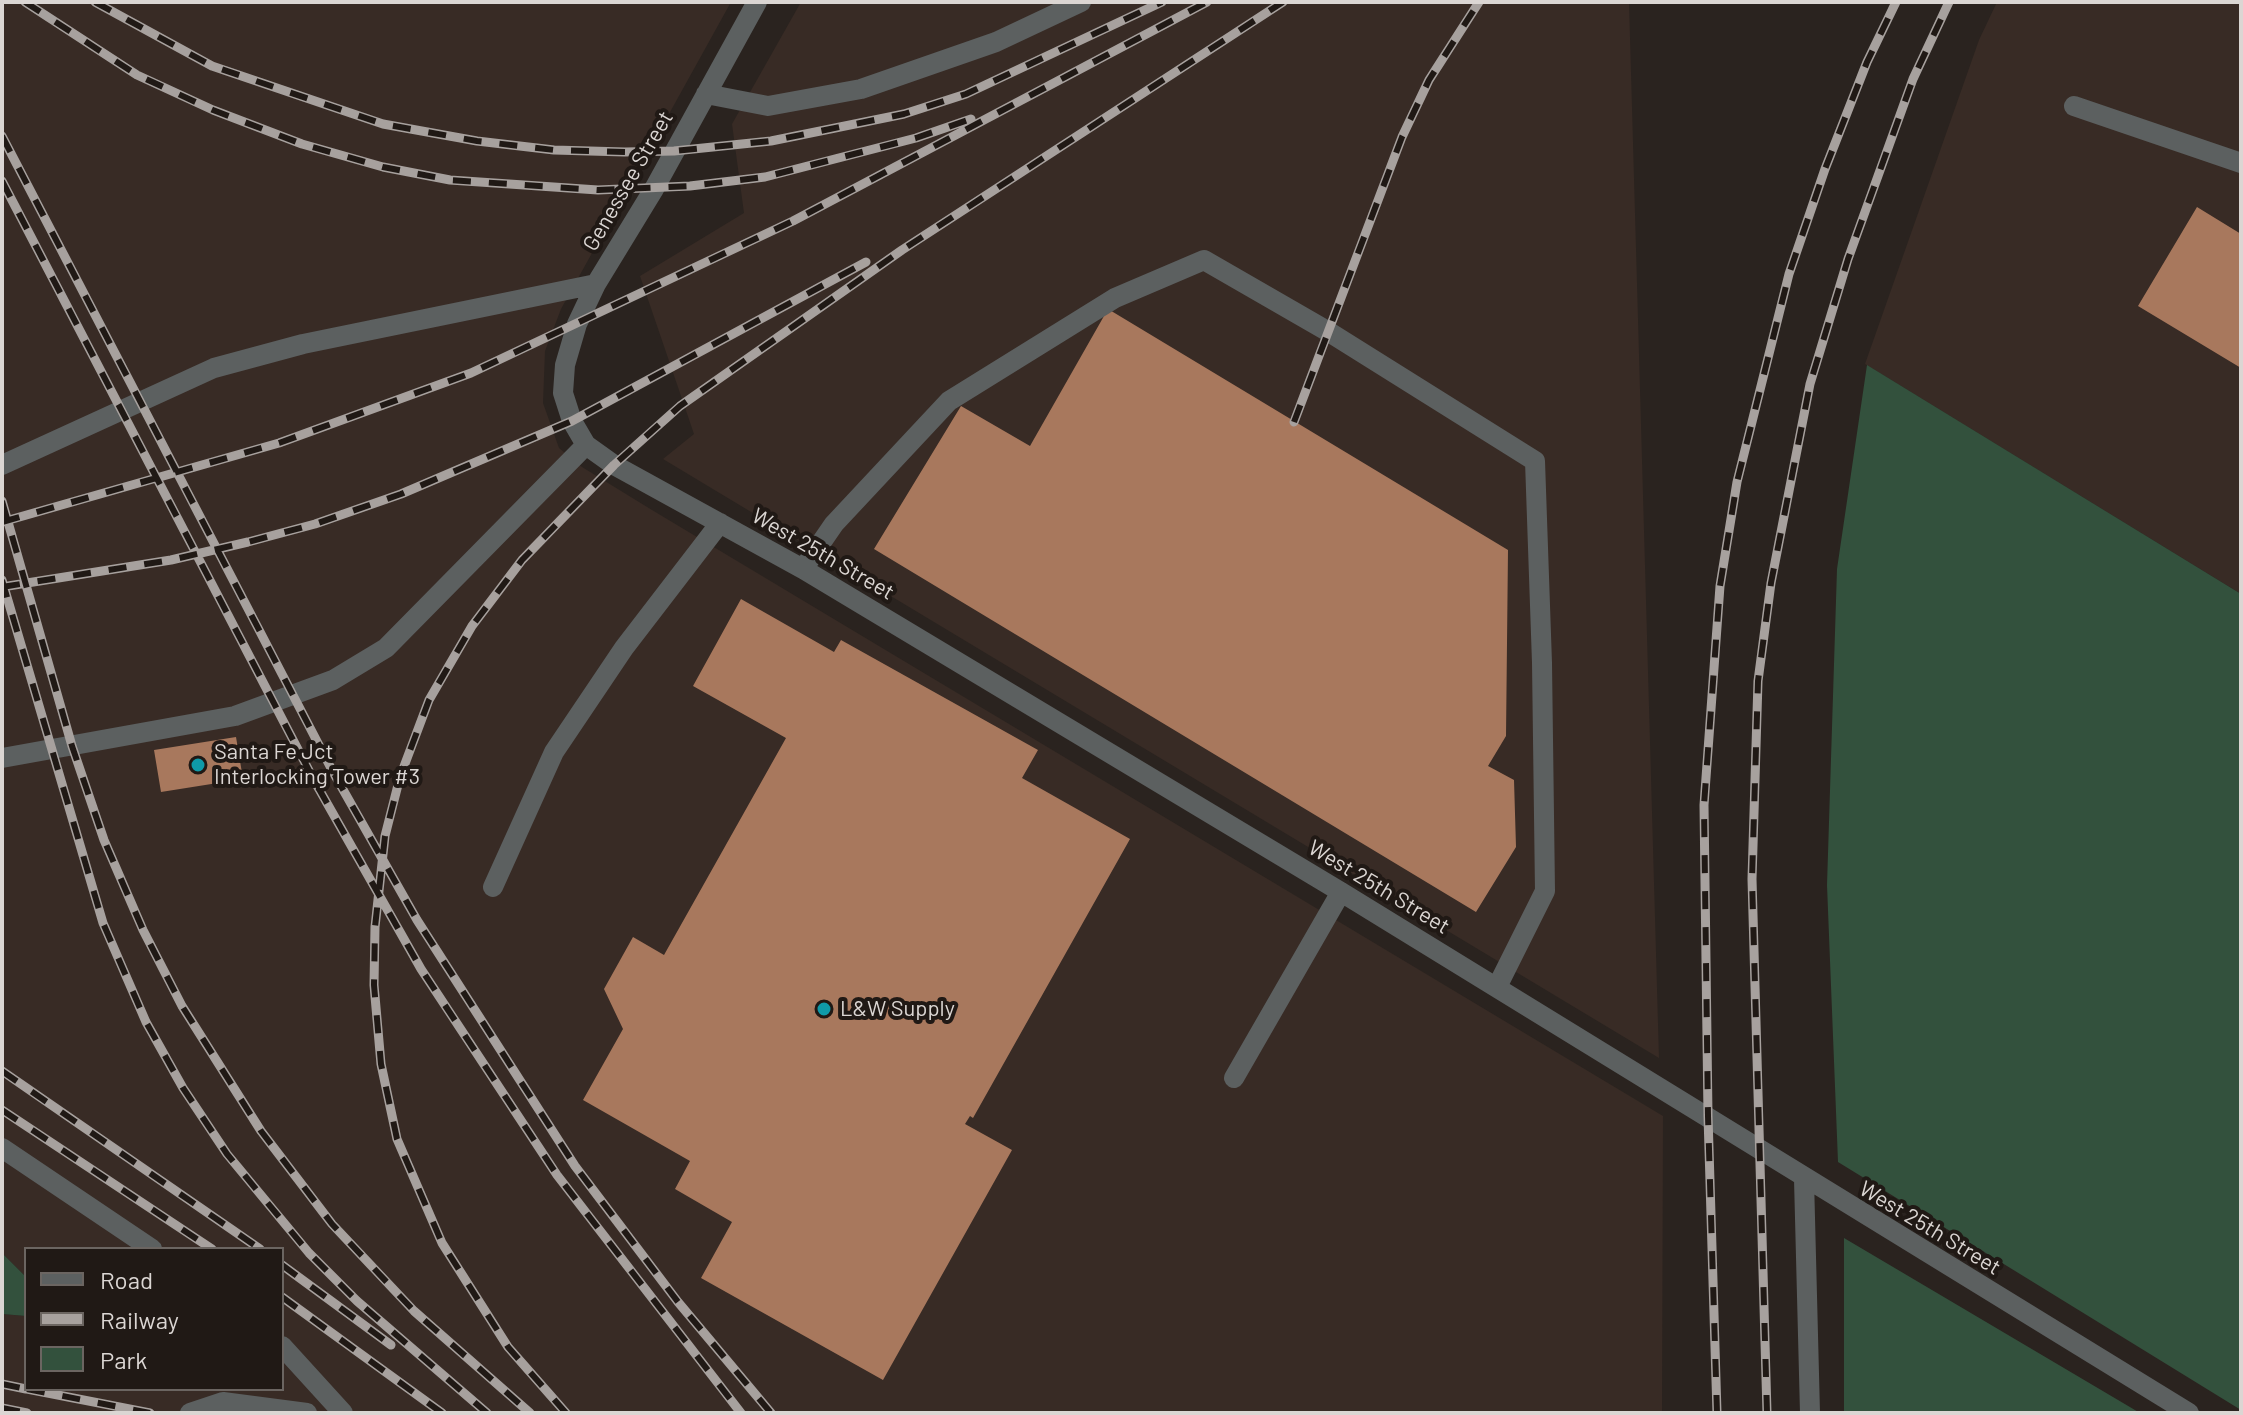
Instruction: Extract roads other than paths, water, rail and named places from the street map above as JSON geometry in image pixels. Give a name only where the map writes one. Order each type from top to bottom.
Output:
[{"type":"street","name":"Genessee Street","points":[[563,393],[569,351],[596,284],[654,189],[757,2]]},
{"type":"street","points":[[706,94],[768,106],[861,89],[996,42],[1081,2]]},
{"type":"street","points":[[2074,106],[2241,163]]},
{"type":"street","points":[[803,569],[834,524],[949,401],[1115,298],[1204,260],[1329,332],[1535,461],[1545,891],[1497,987]]},
{"type":"street","points":[[2,465],[214,368],[303,344],[596,284]]},
{"type":"street","name":"West 25th Street","points":[[563,393],[572,421],[586,445],[614,465],[803,569],[1341,892],[2189,1413]]},
{"type":"street","points":[[2,758],[235,716],[333,680],[386,648],[586,445]]},
{"type":"street","points":[[493,887],[554,752],[624,648],[720,523]]},
{"type":"street","points":[[1234,1078],[1341,892]]},
{"type":"street","points":[[2,1148],[149,1247]]},
{"type":"street","points":[[1804,1179],[1810,1413]]},
{"type":"street","points":[[284,1348],[343,1413]]},
{"type":"street","points":[[190,1413],[223,1402],[307,1413]]},
{"type":"railway","points":[[25,2],[137,75],[213,110],[302,144],[383,167],[450,180],[598,190],[690,186],[765,177],[916,138],[971,119]]},
{"type":"railway","points":[[95,2],[212,66],[383,124],[477,141],[554,150],[625,152],[674,151],[771,141],[904,114],[966,94],[1162,2]]},
{"type":"railway","points":[[2,522],[279,443],[471,373],[793,221],[1207,2]]},
{"type":"railway","points":[[566,1413],[508,1347],[442,1243],[397,1139],[381,1064],[374,985],[375,927],[385,836],[400,777],[429,700],[472,626],[522,560],[614,465],[680,406],[902,250],[1283,2]]},
{"type":"railway","points":[[1294,422],[1402,137],[1429,80],[1479,2]]},
{"type":"railway","points":[[1717,1413],[1708,1116],[1704,805],[1720,586],[1737,482],[1789,274],[1825,169],[1867,62],[1896,2]]},
{"type":"railway","points":[[1767,1413],[1752,879],[1758,681],[1771,583],[1810,384],[1848,259],[1913,79],[1949,2]]},
{"type":"railway","points":[[2,136],[333,772],[417,920],[575,1166],[678,1302],[771,1413]]},
{"type":"railway","points":[[2,181],[315,782],[421,969],[557,1175],[741,1413]]},
{"type":"railway","points":[[2,587],[171,560],[315,524],[401,494],[572,421],[866,262]]},
{"type":"railway","points":[[2,501],[72,746],[104,840],[143,930],[182,1006],[261,1131],[332,1224],[414,1311],[530,1413]]},
{"type":"railway","points":[[2,580],[103,923],[146,1022],[183,1088],[227,1154],[309,1253],[357,1301],[487,1413]]},
{"type":"railway","points":[[2,1071],[257,1247]]},
{"type":"railway","points":[[2,1110],[209,1247]]},
{"type":"railway","points":[[284,1266],[391,1345]]},
{"type":"railway","points":[[284,1298],[442,1413]]},
{"type":"railway","points":[[2,1384],[24,1389]]},
{"type":"railway","points":[[37,1391],[150,1413]]},
{"type":"railway","points":[[2,1408],[27,1413]]},
{"type":"place","name":"Santa Fe Jct Interlocking Tower #3","points":[[198,765]]},
{"type":"place","name":"L&W Supply","points":[[824,1009]]}]
